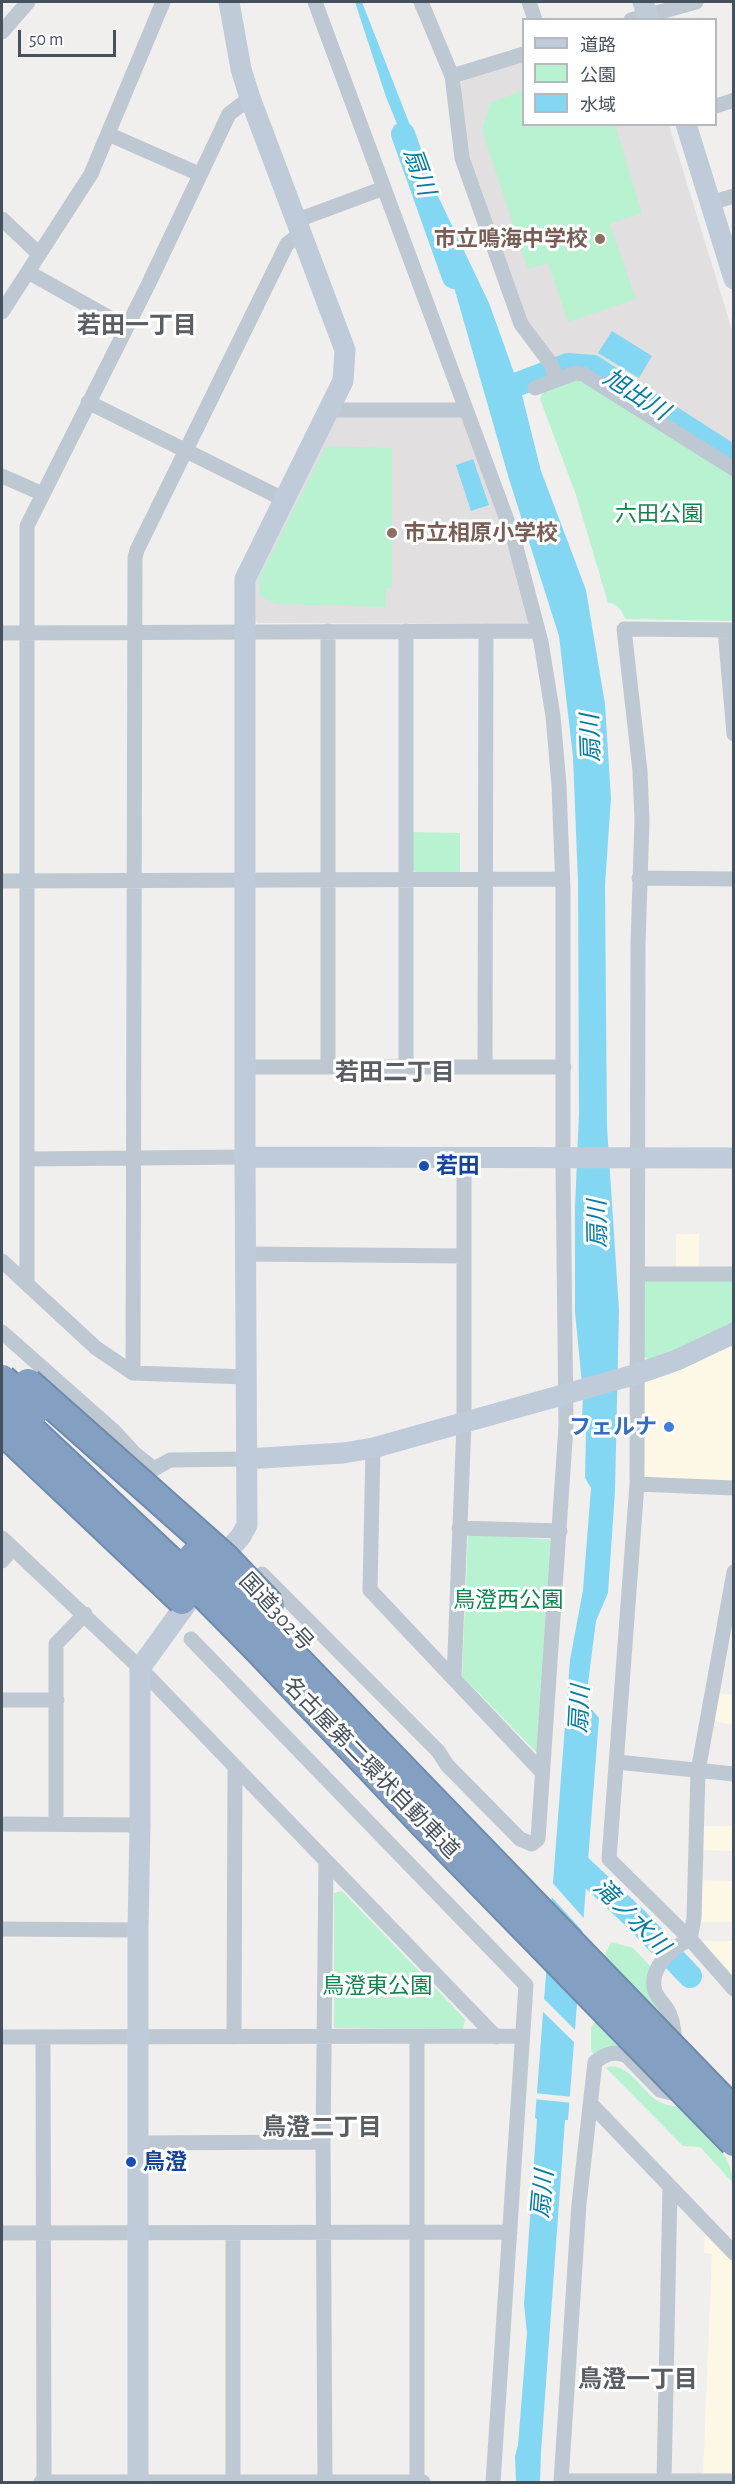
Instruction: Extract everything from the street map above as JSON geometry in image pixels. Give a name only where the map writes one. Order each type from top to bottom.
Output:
[{"type":"highway","name":"国道302号","points":[[2,1360],[225,1558],[410,1753],[526,1888]]},
{"type":"highway","name":"名古屋第二環状自動車道","points":[[2,1379],[178,1542],[273,1635],[734,2112]]},
{"type":"highway","name":"名古屋第二環状自動車道","points":[[2,1403],[182,1572],[734,2142]]},
{"type":"highway","points":[[2,1430],[186,1604],[378,1797],[519,1927]]},
{"type":"street","points":[[2,32],[28,2]]},
{"type":"street","points":[[2,312],[91,174],[163,2]]},
{"type":"street","points":[[138,2482],[137,2037],[140,1668],[189,1599],[241,1536],[247,1525],[245,579],[343,381],[345,350],[297,228],[250,98],[241,69],[229,2]]},
{"type":"street","points":[[262,1574],[438,1751],[447,1765],[520,1839],[532,1844],[538,1839],[569,1393],[568,1157],[564,1067],[562,879],[559,784],[553,716],[538,631],[513,536],[315,2]]},
{"type":"street","points":[[421,2],[452,76],[462,158],[520,324],[555,373]]},
{"type":"street","points":[[529,2],[534,18]]},
{"type":"street","points":[[642,14],[696,2]]},
{"type":"street","points":[[452,76],[522,55]]},
{"type":"street","points":[[27,1283],[27,526],[148,285],[229,114],[250,98]]},
{"type":"street","points":[[717,106],[734,100]]},
{"type":"street","points":[[687,126],[734,279]]},
{"type":"street","points":[[108,134],[199,174]]},
{"type":"street","points":[[133,1373],[137,550],[287,244],[297,228],[384,188]]},
{"type":"street","points":[[710,203],[734,196]]},
{"type":"street","points":[[2,219],[39,254]]},
{"type":"street","points":[[28,273],[126,327]]},
{"type":"street","points":[[535,388],[555,373],[575,373],[593,379],[734,469]]},
{"type":"street","points":[[88,402],[285,500]]},
{"type":"street","points":[[327,410],[466,410]]},
{"type":"street","points":[[2,476],[43,494]]},
{"type":"street","points":[[734,734],[730,630],[624,629],[640,771],[642,820],[632,1158],[638,1274],[632,1375],[637,1484],[609,1859],[684,1943],[734,1989]]},
{"type":"street","points":[[328,631],[328,1067]]},
{"type":"street","points":[[406,631],[406,1066]]},
{"type":"street","points":[[2,633],[538,631]]},
{"type":"street","points":[[485,1066],[486,632]]},
{"type":"street","points":[[639,878],[734,879]]},
{"type":"street","points":[[2,880],[135,882],[562,879]]},
{"type":"street","points":[[245,1067],[564,1067]]},
{"type":"street","points":[[28,1159],[135,1157],[734,1158]]},
{"type":"street","points":[[454,1679],[464,1424],[464,1157]]},
{"type":"street","points":[[245,1254],[464,1256]]},
{"type":"street","points":[[2,1261],[96,1348],[133,1373],[246,1377]]},
{"type":"street","points":[[638,1274],[734,1274]]},
{"type":"street","points":[[2,1332],[114,1431],[135,1454],[153,1469],[170,1460],[246,1459],[343,1453],[373,1448],[632,1375],[677,1360],[734,1333]]},
{"type":"street","points":[[2,1422],[189,1599]]},
{"type":"street","points":[[373,1448],[370,1590],[542,1772]]},
{"type":"street","points":[[637,1484],[734,1488]]},
{"type":"street","points":[[459,1528],[560,1532]]},
{"type":"street","points":[[2,1561],[7,1543],[85,1614],[140,1668],[495,2037]]},
{"type":"street","points":[[675,2043],[670,2016],[655,1989],[655,1973],[663,1960],[684,1943],[694,1918],[698,1770],[734,1572]]},
{"type":"street","points":[[56,1824],[56,1644],[85,1614]]},
{"type":"street","points":[[191,1639],[526,1985],[493,2482]]},
{"type":"street","points":[[2,1700],[57,1700]]},
{"type":"street","points":[[616,1762],[734,1774]]},
{"type":"street","points":[[234,2037],[235,1768]]},
{"type":"street","points":[[2,1824],[140,1825]]},
{"type":"street","points":[[325,2482],[323,2142],[326,1861]]},
{"type":"street","points":[[2,1929],[138,1930]]},
{"type":"street","points":[[2,2037],[522,2036]]},
{"type":"street","points":[[43,2038],[43,2482],[423,2482]]},
{"type":"street","points":[[417,2038],[417,2482]]},
{"type":"street","points":[[683,2096],[660,2090],[627,2056],[622,2054],[611,2053],[595,2062],[579,2204],[561,2482],[734,2481]]},
{"type":"street","points":[[591,2104],[734,2253]]},
{"type":"street","points":[[137,2143],[323,2142]]},
{"type":"street","points":[[664,2482],[670,2187]]},
{"type":"street","points":[[2,2233],[418,2234],[510,2232]]},
{"type":"street","points":[[233,2234],[233,2482]]},
{"type":"shaded area","name":"市立鳴海中学校","points":[[522,61],[522,126],[669,126],[733,333],[733,453],[602,366],[576,359],[557,362],[526,321],[468,156],[460,89],[462,80]]},
{"type":"shaded area","name":"市立相原小学校","points":[[462,415],[497,504],[531,618],[527,624],[258,623],[253,618],[254,579],[332,420],[338,416]]},
{"type":"shaded area","points":[[676,1234],[699,1234],[699,1271],[676,1272]]},
{"type":"shaded area","points":[[733,1339],[733,1483],[645,1480],[641,1474],[642,1383]]},
{"type":"shaded area","points":[[718,1693],[733,1696],[733,1725],[713,1721]]},
{"type":"shaded area","points":[[701,1826],[733,1826],[733,1851],[701,1850]]},
{"type":"shaded area","points":[[700,1880],[733,1881],[733,1922],[698,1922]]},
{"type":"shaded area","points":[[699,1941],[733,1941],[733,1979]]},
{"type":"shaded area","points":[[705,2232],[733,2262],[734,2474],[703,2474],[712,2254],[704,2253]]},
{"type":"green space","points":[[522,90],[522,126],[615,126],[642,213],[610,224],[636,299],[568,322],[548,263],[528,269],[482,130],[490,103]]},
{"type":"green space","name":"六田公園","points":[[576,378],[733,474],[733,621],[625,619],[617,606],[608,603],[576,495],[540,399],[544,389]]},
{"type":"green space","points":[[326,446],[392,448],[392,588],[386,588],[386,607],[276,604],[260,596],[259,578]]},
{"type":"green space","points":[[412,832],[460,833],[460,875],[418,874],[411,869]]},
{"type":"green space","points":[[646,1277],[733,1277],[733,1325],[650,1362],[642,1354],[641,1282]]},
{"type":"green space","name":"鳥澄西公園","points":[[468,1534],[555,1540],[538,1754],[462,1676]]},
{"type":"green space","name":"鳥澄東公園","points":[[342,1891],[465,2019],[463,2029],[334,2028],[334,1893]]},
{"type":"green space","points":[[611,1942],[633,1948],[653,1969],[667,2022],[604,1957]]},
{"type":"green space","points":[[597,2018],[631,2054],[595,2057],[591,2049],[591,2028]]},
{"type":"green space","points":[[611,2066],[621,2068],[659,2101],[668,2105],[680,2106],[706,2131],[722,2151],[732,2172],[733,2183],[700,2147],[683,2146],[606,2068]]},
{"type":"water","name":"扇川","points":[[355,2],[362,2],[436,192],[489,303],[522,395],[541,471],[586,590],[605,704],[611,798],[605,885],[607,1127],[619,1310],[615,1491],[608,1593],[596,1621],[587,1691],[589,1706],[599,1718],[568,2120],[565,2120],[540,2482],[516,2482],[515,2456],[518,2445],[527,2333],[524,2304],[537,2119],[535,2118],[570,1660],[583,1590],[591,1488],[585,1478],[586,1431],[582,1420],[583,1394],[575,1312],[575,1207],[579,1114],[578,882],[573,757],[559,636],[509,479],[431,207],[386,97]]},
{"type":"water","points":[[612,331],[652,356],[639,378],[598,353]]},
{"type":"water","points":[[473,459],[489,505],[471,511],[456,465]]},
{"type":"pier","points":[[550,1880],[588,1923],[587,1936],[548,1893]]},
{"type":"pier","points":[[540,1995],[579,2034],[578,2046],[539,2008]]},
{"type":"pier","points":[[534,2093],[573,2097],[573,2103],[533,2099]]},
{"type":"waterway","name":"扇川","points":[[403,134],[454,277]]},
{"type":"waterway","name":"旭出川","points":[[497,392],[568,365],[593,367],[734,458]]},
{"type":"waterway","name":"滝ノ水川","points":[[572,1859],[637,1920],[690,1976]]},
{"type":"place","name":"市立鳴海中学校","points":[[600,239]]},
{"type":"place","name":"市立相原小学校","points":[[392,533]]},
{"type":"place","name":"若田","points":[[424,1166]]},
{"type":"place","name":"フェルナ","points":[[669,1427]]},
{"type":"place","name":"鳥澄","points":[[131,2162]]},
{"type":"district","name":"若田一丁目","points":[[137,326]]},
{"type":"district","name":"若田二丁目","points":[[395,1073]]},
{"type":"district","name":"鳥澄二丁目","points":[[322,2128]]},
{"type":"district","name":"鳥澄一丁目","points":[[638,2380]]}]
